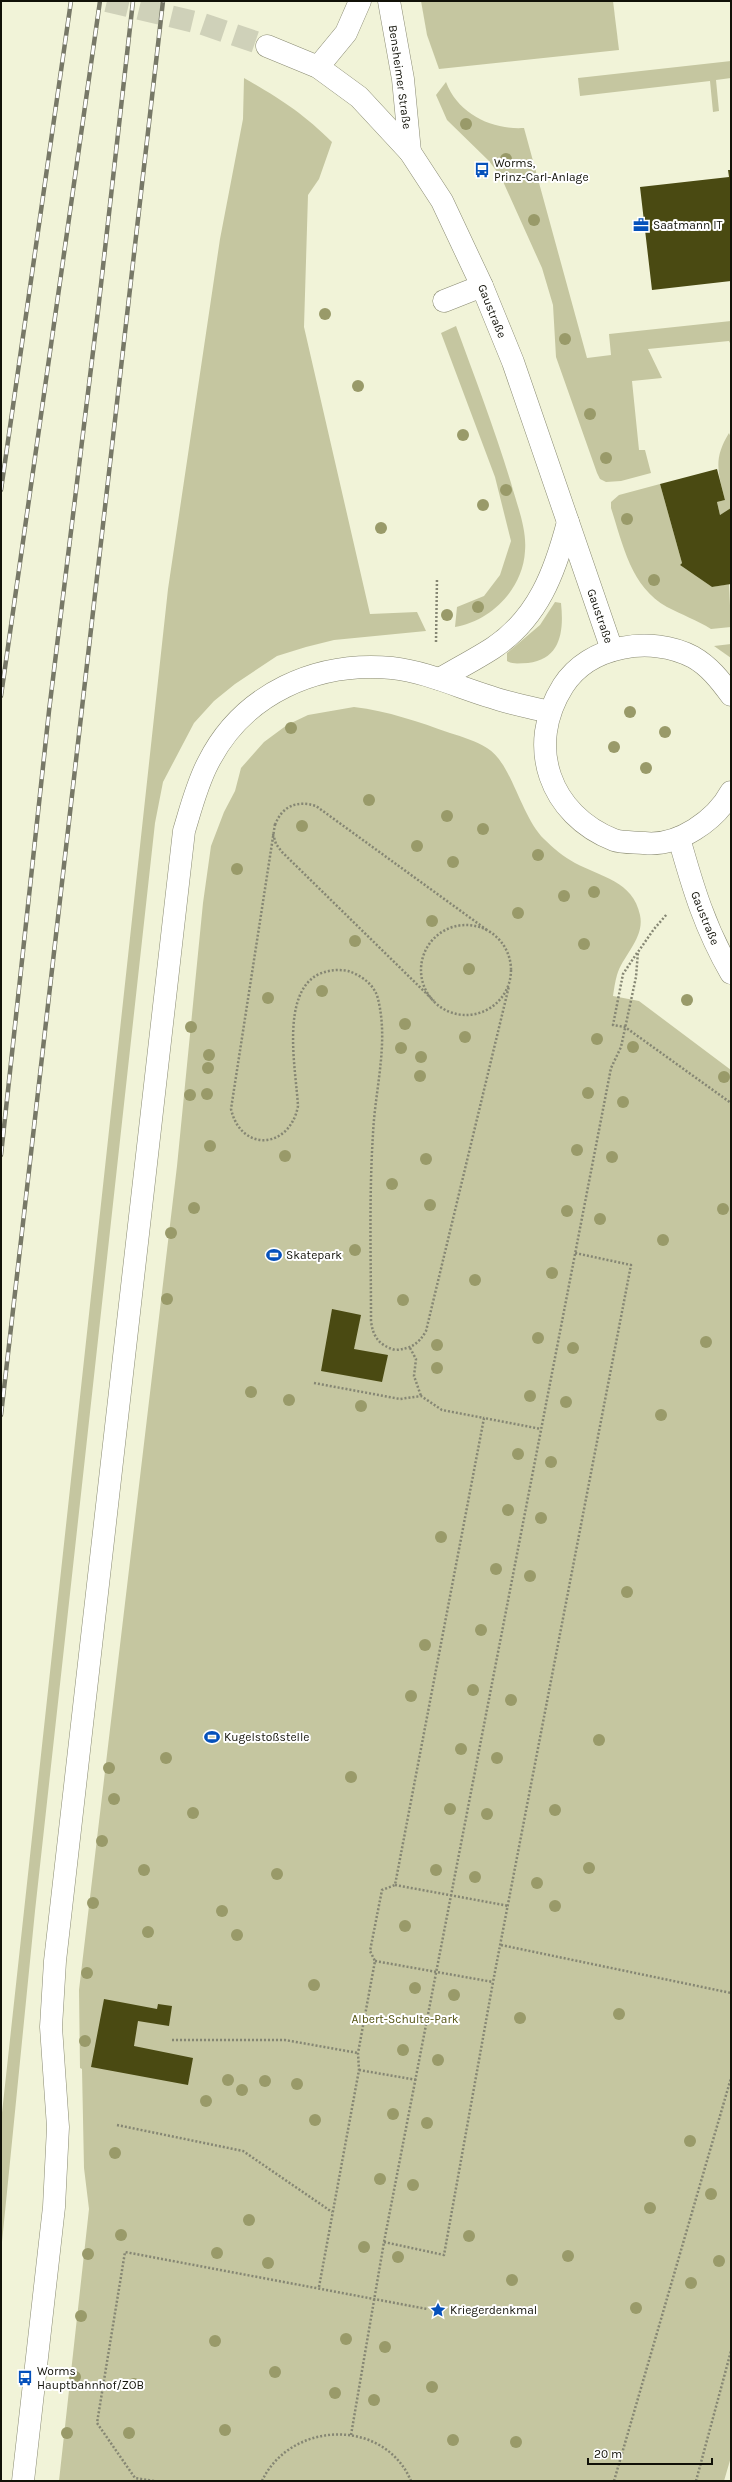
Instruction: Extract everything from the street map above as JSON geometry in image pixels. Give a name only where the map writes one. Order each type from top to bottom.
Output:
[{"type":"main road","points":[[318,67],[346,33],[360,1]]},
{"type":"main road","name":"Bensheimer Straße","points":[[389,1],[403,79],[410,152]]},
{"type":"main road","name":"Gaustraße","points":[[267,46],[318,67],[359,97],[410,152],[442,201],[482,286],[513,362],[612,650]]},
{"type":"main road","points":[[444,301],[482,286]]},
{"type":"main road","points":[[439,679],[493,647],[522,624],[547,586],[558,562],[568,522]]},
{"type":"main road","points":[[731,695],[715,674],[693,657],[667,647],[639,645],[612,650],[585,664],[563,685],[549,712],[544,744],[549,775],[564,804],[587,826],[616,840],[648,844],[679,838],[704,824],[725,804],[731,792]]},
{"type":"main road","points":[[23,2481],[54,2207],[58,2127],[51,2027],[55,1961],[184,831],[208,762],[228,733],[249,708],[281,687],[309,676],[349,668],[393,668],[439,679],[492,698],[549,712]]},
{"type":"main road","name":"Gaustraße","points":[[679,838],[696,901],[714,942],[731,973]]},
{"type":"path","points":[[437,578],[436,642],[439,679]]},
{"type":"path","points":[[275,824],[231,1109],[234,1121],[240,1130],[260,1140],[271,1140],[291,1128],[296,1118],[298,1106],[294,1011],[304,987],[314,977],[328,971],[342,970],[357,974],[369,984],[378,997],[382,1025],[372,1156],[372,1333],[386,1347],[395,1350],[410,1348],[422,1339],[426,1330],[509,986],[512,970],[508,954],[500,940],[316,806],[306,803],[286,808],[279,814],[275,824],[273,834],[276,844],[282,852],[434,1001],[446,1010],[460,1015],[476,1015],[490,1009],[502,999],[509,986]]},
{"type":"path","points":[[696,901],[668,914],[654,929],[622,974],[613,1025],[625,1027],[731,1103]]},
{"type":"path","points":[[434,1001],[426,989],[422,974],[423,958],[430,944],[441,933],[456,927],[471,926],[487,930]]},
{"type":"path","points":[[350,2435],[384,2242],[575,1253],[611,1068],[621,1047],[636,977],[638,952]]},
{"type":"path","points":[[384,2242],[444,2255],[493,1982],[509,1906],[630,1265],[575,1253]]},
{"type":"path","points":[[410,1348],[416,1359],[414,1376],[421,1396],[442,1410],[541,1429]]},
{"type":"path","points":[[314,1383],[400,1399],[421,1396]]},
{"type":"path","points":[[395,1885],[484,1418]]},
{"type":"path","points":[[319,2287],[359,2070],[358,2053],[375,1961],[370,1951],[382,1890],[395,1885],[509,1906]]},
{"type":"path","points":[[501,1945],[731,1993]]},
{"type":"path","points":[[375,1961],[493,1982]]},
{"type":"path","points":[[172,2040],[285,2040],[358,2053]]},
{"type":"path","points":[[359,2070],[416,2080]]},
{"type":"path","points":[[614,2481],[731,2078]]},
{"type":"path","points":[[117,2125],[243,2151],[332,2212]]},
{"type":"path","points":[[154,2481],[135,2478],[97,2423],[125,2252],[319,2287],[428,2309]]},
{"type":"path","points":[[696,2481],[731,2351]]},
{"type":"path","points":[[262,2481],[271,2465],[291,2447],[315,2436],[329,2434],[350,2435],[370,2440],[393,2456],[411,2481]]},
{"type":"green space","points":[[421,1],[613,1],[619,50],[439,69],[427,35]]},
{"type":"green space","points":[[731,61],[731,78],[716,80],[719,111],[713,112],[710,81],[580,96],[578,78]]},
{"type":"green space","points":[[244,78],[290,107],[332,142],[319,179],[308,195],[304,327],[370,614],[417,612],[426,631],[334,640],[277,656],[235,684],[214,701],[194,723],[163,782],[155,823],[35,1911],[1,2252],[1,2122],[168,589],[220,239],[243,119]]},
{"type":"green space","points":[[446,82],[451,93],[459,103],[478,118],[488,123],[500,126],[524,128],[587,358],[611,355],[609,334],[731,321],[731,345],[729,341],[648,349],[662,378],[632,381],[639,450],[645,450],[651,473],[621,481],[606,482],[600,479],[556,357],[553,305],[542,268],[501,177],[489,161],[447,120],[436,95]]},
{"type":"green space","points":[[456,326],[505,463],[521,517],[525,551],[523,565],[518,578],[503,601],[481,618],[468,624],[455,627],[457,607],[484,596],[500,575],[511,541],[495,477],[441,333]]},
{"type":"green space","points":[[729,433],[731,438],[731,509],[720,515],[717,502],[725,500],[718,466],[721,450]]},
{"type":"green space","points":[[660,484],[682,563],[680,565],[712,587],[729,584],[731,627],[711,629],[667,607],[655,599],[645,588],[630,564],[611,508],[611,502],[619,495]]},
{"type":"green space","points":[[555,602],[561,603],[562,624],[561,633],[554,650],[548,656],[528,663],[517,664],[507,661],[507,653],[540,625]]},
{"type":"green space","points":[[731,644],[731,658],[714,646]]},
{"type":"green space","name":"Albert-Schulte-Park","points":[[354,707],[403,717],[474,741],[496,755],[510,777],[528,817],[544,839],[571,861],[623,887],[631,894],[636,904],[641,923],[637,939],[620,968],[616,978],[613,996],[639,1001],[731,1070],[731,2457],[724,2481],[59,2481],[89,2209],[84,2168],[79,1990],[177,1166],[203,903],[211,846],[224,812],[235,791],[241,768],[264,742],[287,725],[308,715]]},
{"type":"building","points":[[728,170],[731,170],[731,281],[652,290],[640,187],[729,177]]},
{"type":"building","points":[[717,469],[725,500],[717,502],[720,515],[731,508],[731,584],[712,587],[680,565],[682,563],[660,484]]},
{"type":"building","points":[[332,1309],[361,1315],[354,1349],[388,1355],[382,1382],[321,1371]]},
{"type":"building","points":[[104,1999],[157,2009],[158,2004],[172,2006],[169,2026],[138,2021],[134,2046],[193,2058],[188,2085],[91,2067]]},
{"type":"tunnel","points":[[107,1],[203,24],[267,46]]},
{"type":"railway","points":[[1,490],[71,1]]},
{"type":"railway","points":[[1,696],[100,1]]},
{"type":"railway","points":[[1,1155],[49,711],[98,311],[133,1]]},
{"type":"railway","points":[[1,1415],[163,1]]},
{"type":"place","name":"Worms, Prinz-Carl-Anlage","points":[[482,170]]},
{"type":"place","name":"Saatmann IT","points":[[641,225]]},
{"type":"place","name":"Skatepark","points":[[274,1255]]},
{"type":"place","name":"Kugelstoßstelle","points":[[212,1737]]},
{"type":"place","name":"Kriegerdenkmal","points":[[438,2310]]},
{"type":"place","name":"Worms Hauptbahnhof/ZOB","points":[[25,2378]]}]
